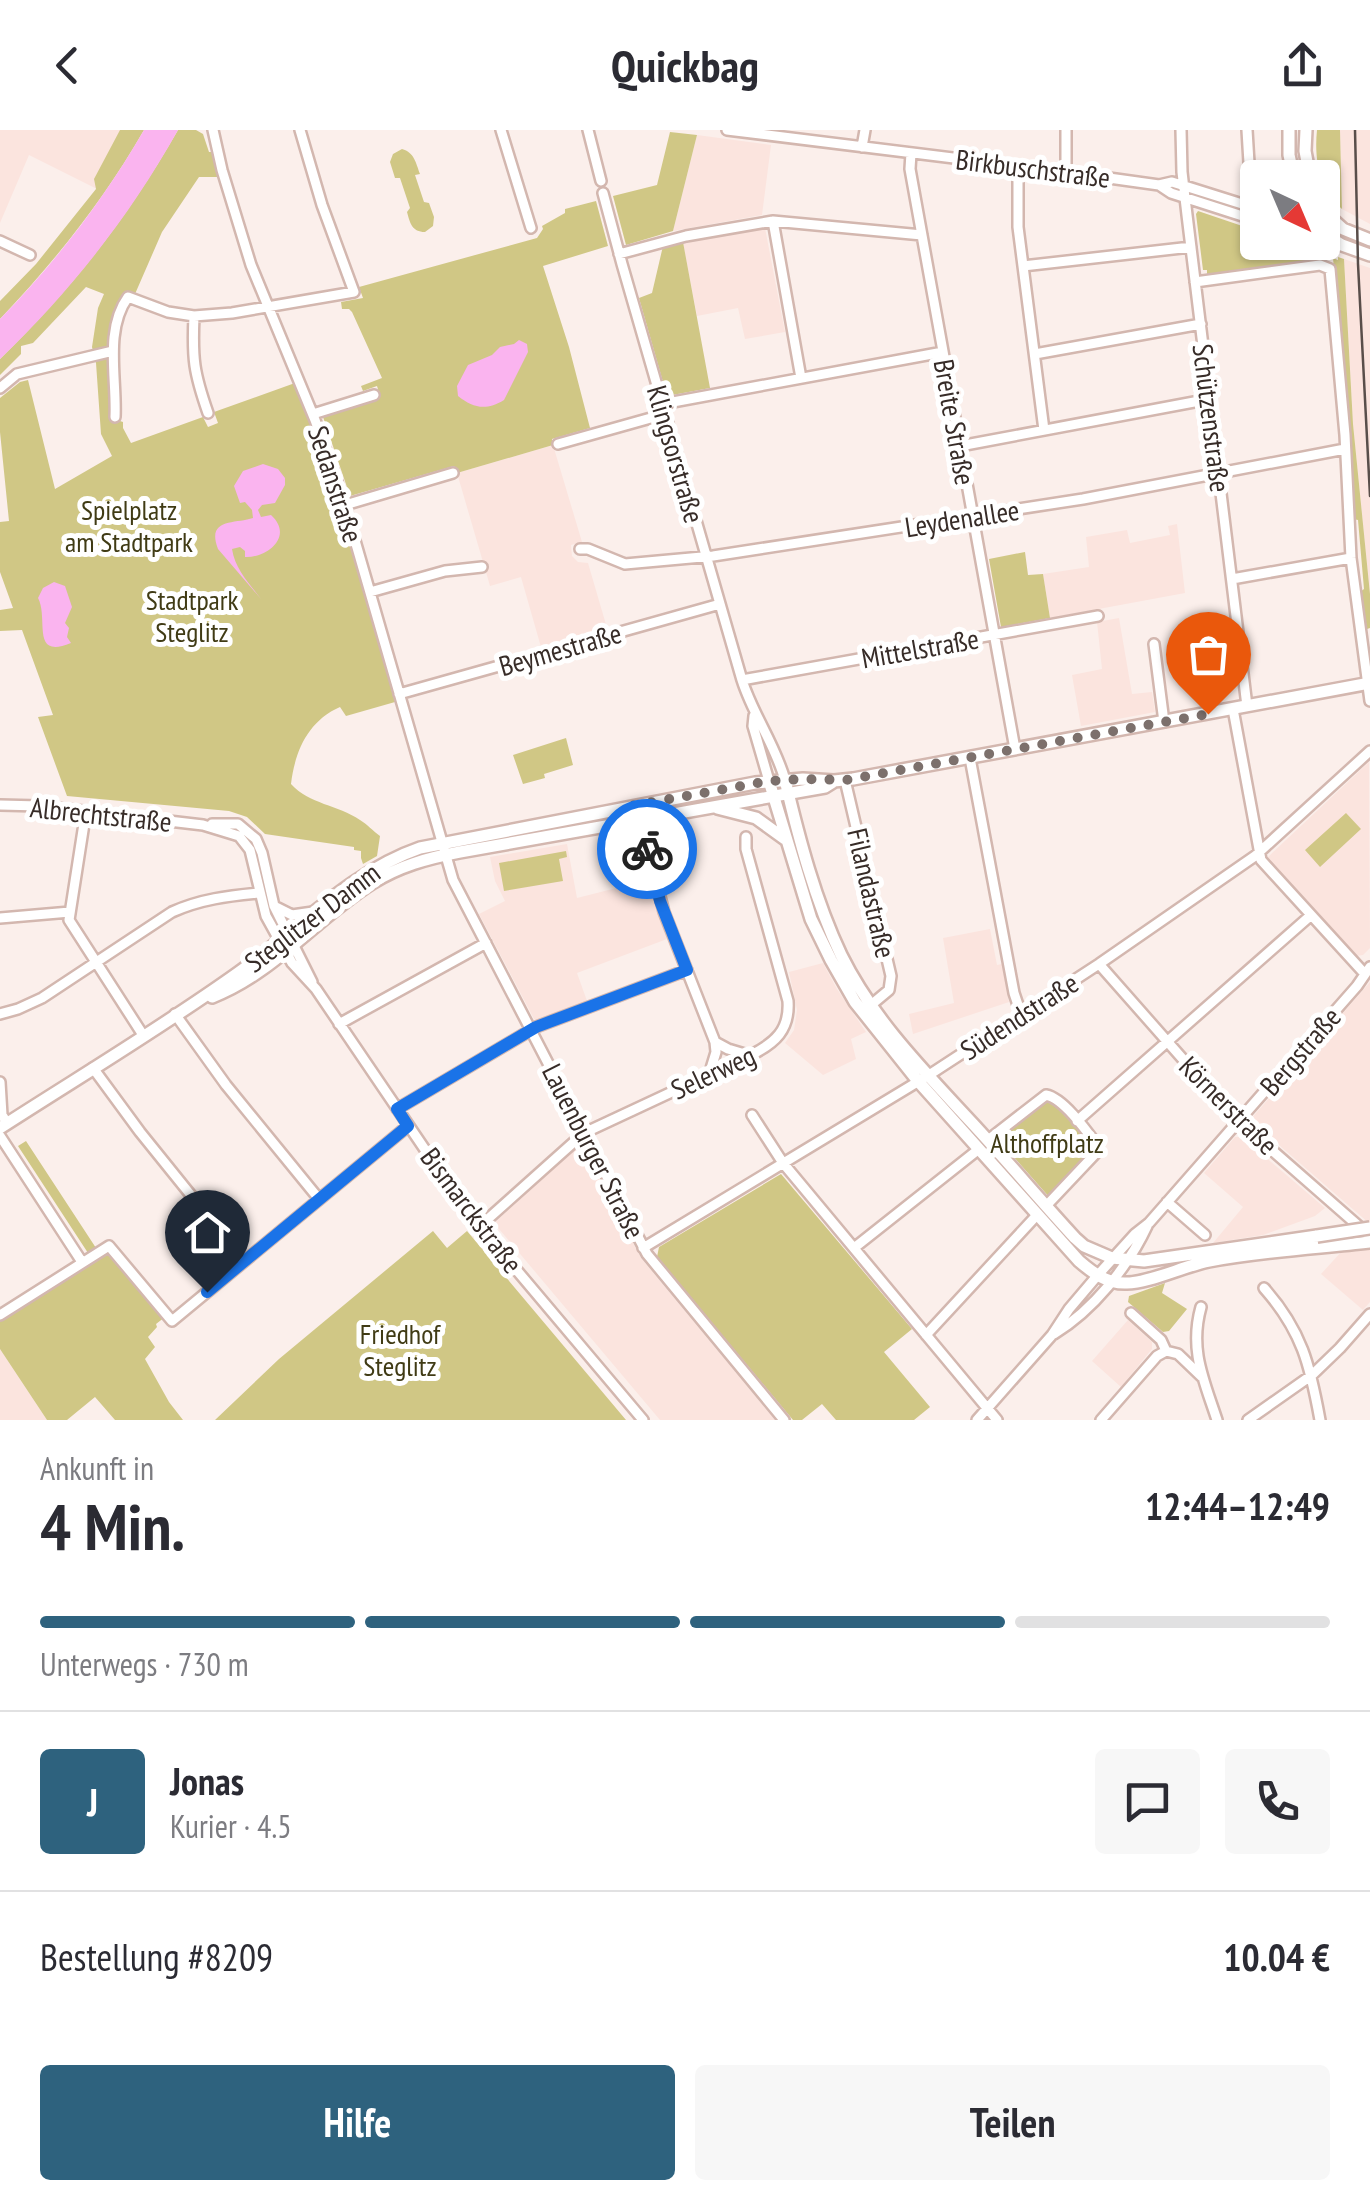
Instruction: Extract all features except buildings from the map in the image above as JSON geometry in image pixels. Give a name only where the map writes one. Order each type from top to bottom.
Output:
[{"type":"main road","points":[[1290,130],[1290,160]]},
{"type":"main road","points":[[1306,130],[1307,160]]},
{"type":"main road","points":[[1340,226],[1370,240]]},
{"type":"main road","points":[[1340,244],[1370,255]]},
{"type":"main road","points":[[444,849],[631,806],[769,781],[787,786],[825,787],[840,781],[1368,684]]},
{"type":"main road","points":[[769,781],[812,920],[855,1002],[1042,1210],[1079,1261],[1110,1282],[1132,1283],[1206,1262],[1318,1241]]},
{"type":"main road","points":[[444,849],[774,795],[787,786]]},
{"type":"main road","points":[[787,786],[825,915],[842,955],[871,1005],[923,1078]]},
{"type":"main road","points":[[631,806],[637,820]]},
{"type":"main road","points":[[708,806],[761,820],[788,842]]},
{"type":"main road","name":"Steglitzer Damm","points":[[287,943],[359,877],[405,853],[444,849]]},
{"type":"main road","name":"Steglitzer Damm","points":[[4,1126],[175,1014],[226,991],[373,882],[444,849]]},
{"type":"main road","points":[[1042,1210],[1090,1248],[1127,1260],[1370,1235]]},
{"type":"main road","points":[[1079,1261],[1088,1257],[1090,1248]]},
{"type":"street","name":"Sedanstraße","points":[[213,130],[236,220],[267,307],[313,414],[344,504],[444,849]]},
{"type":"street","points":[[115,417],[113,351],[120,312],[128,297],[168,312],[194,316],[354,292],[300,130]]},
{"type":"street","points":[[501,130],[531,228]]},
{"type":"street","points":[[588,130],[601,181]]},
{"type":"street","name":"Birkbuschstraße","points":[[728,130],[1159,186],[1240,215]]},
{"type":"street","points":[[862,147],[865,130]]},
{"type":"street","points":[[1066,130],[1066,172]]},
{"type":"street","name":"Schützenstraße","points":[[1181,130],[1185,198],[1247,706]]},
{"type":"street","points":[[1247,130],[1249,160]]},
{"type":"street","name":"Breite Straße","points":[[911,153],[910,169],[1015,750]]},
{"type":"street","points":[[1018,166],[1018,227],[1044,430]]},
{"type":"street","name":"Birkbuschstraße","points":[[1159,186],[1172,182],[1240,203]]},
{"type":"street","name":"Klingsorstraße","points":[[604,193],[742,680],[787,786]]},
{"type":"street","points":[[619,254],[686,236],[773,221],[922,236]]},
{"type":"street","points":[[773,221],[801,378]]},
{"type":"street","points":[[0,242],[30,255]]},
{"type":"street","points":[[1024,266],[1191,247]]},
{"type":"street","points":[[1195,282],[1320,264],[1331,272],[1352,558],[1370,700]]},
{"type":"street","points":[[194,316],[193,364],[208,414]]},
{"type":"street","points":[[1035,354],[1200,324]]},
{"type":"street","points":[[0,388],[16,374],[113,351]]},
{"type":"street","points":[[558,444],[663,409],[942,352]]},
{"type":"street","points":[[313,414],[374,396]]},
{"type":"street","points":[[960,446],[1210,399]]},
{"type":"street","name":"Leydenallee","points":[[580,550],[588,549],[625,564],[706,557],[972,516],[1345,450]]},
{"type":"street","points":[[344,504],[454,474]]},
{"type":"street","points":[[1232,579],[1352,558]]},
{"type":"street","points":[[370,592],[445,571],[482,567]]},
{"type":"street","name":"Beymestraße","points":[[399,694],[720,604]]},
{"type":"street","name":"Mittelstraße","points":[[742,680],[1098,616]]},
{"type":"street","points":[[1154,644],[1164,722]]},
{"type":"street","points":[[1232,709],[1262,863],[1368,971]]},
{"type":"street","name":"Klingsorstraße","points":[[754,713],[753,726],[769,781]]},
{"type":"street","name":"Südendstraße","points":[[644,1248],[923,1078],[1099,964],[1260,852],[1370,751]]},
{"type":"street","points":[[970,758],[1021,1014]]},
{"type":"street","name":"Filandastraße","points":[[840,781],[891,976],[889,990],[871,1005]]},
{"type":"street","name":"Albrechtstraße","points":[[0,805],[203,825]]},
{"type":"street","points":[[86,812],[69,920],[143,1035]]},
{"type":"street","points":[[637,820],[660,901],[716,1042],[709,1074]]},
{"type":"street","name":"Bismarckstraße","points":[[203,825],[233,823],[250,832],[261,848],[287,943]]},
{"type":"street","name":"Bismarckstraße","points":[[203,825],[234,834],[246,843],[266,916],[408,1126],[480,1226],[643,1420]]},
{"type":"street","name":"Selerweg","points":[[480,1226],[584,1133],[766,1048],[780,1036],[789,1014],[788,1002],[746,838]]},
{"type":"street","name":"Lauenburger Straße","points":[[444,849],[453,880],[644,1248],[784,1420]]},
{"type":"street","points":[[0,1014],[34,1003],[179,909],[217,897],[258,893]]},
{"type":"street","points":[[274,906],[296,916],[320,909]]},
{"type":"street","points":[[0,918],[70,912]]},
{"type":"street","points":[[1077,1120],[1310,916]]},
{"type":"street","points":[[339,1024],[486,943]]},
{"type":"street","name":"Körnerstraße","points":[[1099,964],[1238,1121],[1370,1235]]},
{"type":"street","points":[[397,1109],[531,1030],[687,970]]},
{"type":"street","name":"Bergstraße","points":[[978,1420],[1052,1336],[1112,1258],[1167,1202],[1368,971]]},
{"type":"street","points":[[175,1014],[226,1085],[319,1199]]},
{"type":"street","points":[[716,1042],[751,1055]]},
{"type":"street","points":[[93,1068],[244,1261]]},
{"type":"street","points":[[0,1082],[4,1126]]},
{"type":"street","points":[[854,1248],[1046,1095],[1055,1097],[1095,1141],[1097,1152],[926,1335]]},
{"type":"street","points":[[752,1115],[783,1163],[997,1420]]},
{"type":"street","points":[[0,1315],[110,1246],[172,1321],[408,1126]]},
{"type":"street","points":[[0,1136],[82,1262]]},
{"type":"street","points":[[1167,1202],[1205,1235]]},
{"type":"street","name":"Bergstraße","points":[[1052,1336],[1077,1318],[1110,1282],[1148,1223]]},
{"type":"street","points":[[1264,1288],[1298,1336],[1312,1375],[1320,1420]]},
{"type":"street","points":[[1202,1307],[1196,1326],[1196,1350],[1218,1420]]},
{"type":"street","points":[[1131,1313],[1161,1340],[1166,1351]]},
{"type":"street","points":[[1248,1420],[1312,1375],[1370,1314]]},
{"type":"street","points":[[1182,1358],[1196,1350]]},
{"type":"street","points":[[1100,1420],[1156,1356],[1166,1351],[1182,1358],[1204,1379]]},
{"type":"shaded area","points":[[0,130],[131,130],[97,189],[29,155],[0,223]]},
{"type":"shaded area","points":[[144,130],[178,130],[98,251],[0,359],[0,319],[78,229]]},
{"type":"shaded area","points":[[1340,130],[1370,130],[1370,224],[1342,209]]},
{"type":"shaded area","points":[[697,135],[771,145],[762,215],[673,231]]},
{"type":"shaded area","points":[[765,228],[785,332],[745,339],[738,308],[697,316],[683,243]]},
{"type":"shaded area","points":[[1344,259],[1370,268],[1370,594],[1353,424]]},
{"type":"shaded area","points":[[519,340],[527,344],[528,352],[504,400],[480,407],[458,396],[457,386],[468,365]]},
{"type":"shaded area","points":[[553,445],[582,542],[571,545],[572,556],[578,562],[588,563],[607,628],[541,647],[521,577],[490,586],[457,473]]},
{"type":"shaded area","points":[[263,464],[278,469],[285,478],[275,503],[262,505],[258,510],[261,517],[271,515],[277,523],[279,538],[269,550],[254,556],[245,557],[240,547],[232,549],[239,569],[261,599],[218,549],[215,539],[224,524],[253,518],[252,510],[245,502],[240,503],[234,486],[243,471]]},
{"type":"shaded area","points":[[1177,524],[1185,593],[1050,618],[1043,574],[1089,567],[1086,537],[1127,530],[1130,543],[1170,535],[1168,526]]},
{"type":"shaded area","points":[[54,582],[65,586],[72,607],[65,623],[71,643],[58,647],[45,642],[38,598],[43,588]]},
{"type":"shaded area","points":[[1119,618],[1132,694],[1152,692],[1155,712],[1081,726],[1072,675],[1102,669],[1097,622]]},
{"type":"shaded area","points":[[1369,762],[1370,948],[1356,956],[1268,857]]},
{"type":"shaded area","points":[[567,844],[577,898],[648,880],[667,939],[577,973],[587,1001],[537,1020],[479,914],[505,901],[495,881],[490,857]]},
{"type":"shaded area","points":[[990,929],[1009,1002],[913,1034],[909,1014],[954,1003],[943,938]]},
{"type":"shaded area","points":[[823,963],[866,1032],[851,1039],[856,1059],[823,1075],[785,1043],[794,1030],[797,1010],[789,972]]},
{"type":"shaded area","points":[[1370,982],[1370,1224],[1250,1120]]},
{"type":"shaded area","points":[[1235,1137],[1242,1137],[1325,1208],[1315,1216],[1263,1235],[1213,1243],[1243,1207],[1204,1173]]},
{"type":"shaded area","points":[[581,1144],[641,1258],[775,1420],[660,1420],[494,1223]]},
{"type":"shaded area","points":[[1370,1247],[1370,1302],[1363,1310],[1321,1274],[1343,1250]]},
{"type":"shaded area","points":[[1128,1320],[1152,1342],[1152,1349],[1121,1387],[1092,1361]]},
{"type":"shaded area","points":[[0,1349],[47,1420],[0,1420]]},
{"type":"green space","points":[[120,130],[144,130],[78,229],[0,319],[0,301],[36,264],[96,189],[94,179]]},
{"type":"green space","name":"Stadtpark Steglitz","points":[[178,130],[203,134],[209,152],[213,152],[219,177],[199,177],[162,232],[135,294],[128,292],[120,303],[112,332],[111,418],[123,422],[131,443],[203,417],[208,427],[218,423],[214,412],[295,383],[334,482],[397,699],[346,716],[340,707],[319,720],[300,749],[291,784],[306,796],[363,822],[380,836],[377,856],[363,864],[361,851],[354,847],[265,834],[247,817],[229,811],[67,796],[38,717],[53,715],[22,630],[0,631],[0,610],[13,608],[0,572],[0,522],[9,521],[0,398],[28,380],[55,489],[112,456],[101,434],[92,347],[104,294],[86,287],[33,343],[21,346],[21,354],[0,375],[0,359],[97,251]]},
{"type":"green space","points":[[1317,130],[1340,130],[1342,209],[1340,160],[1318,160]]},
{"type":"green space","points":[[670,132],[697,135],[673,231],[626,245],[613,196],[657,185]]},
{"type":"green space","points":[[402,149],[416,162],[420,174],[415,175],[434,217],[433,226],[425,232],[414,229],[411,223],[400,178],[395,178],[390,162],[393,154]]},
{"type":"green space","points":[[596,201],[608,246],[543,266],[590,428],[552,439],[553,445],[457,473],[454,466],[350,496],[322,414],[377,400],[377,386],[363,391],[361,386],[382,378],[352,312],[342,309],[341,302],[363,298],[359,287],[537,238],[542,226],[565,213],[565,209]]},
{"type":"green space","points":[[1198,211],[1240,225],[1240,260],[1319,260],[1207,275],[1207,270],[1203,270]]},
{"type":"green space","points":[[683,242],[710,388],[667,396],[639,298],[652,293],[663,246]]},
{"type":"green space","points":[[1340,258],[1344,259],[1353,424],[1370,594],[1367,629],[1360,592],[1364,589],[1358,520],[1353,519],[1333,260]]},
{"type":"green space","points":[[1025,552],[1028,575],[1043,574],[1050,618],[1001,627],[989,559]]},
{"type":"green space","points":[[566,738],[573,765],[523,784],[513,755]]},
{"type":"green space","points":[[1346,813],[1361,829],[1320,867],[1305,850]]},
{"type":"green space","points":[[566,851],[567,857],[559,859],[563,881],[504,891],[499,863]]},
{"type":"green space","name":"Althoffplatz","points":[[1051,1096],[1094,1144],[1094,1149],[1050,1198],[996,1137]]},
{"type":"green space","points":[[26,1141],[96,1248],[88,1253],[18,1146]]},
{"type":"green space","points":[[781,1174],[912,1329],[884,1352],[930,1407],[914,1420],[836,1420],[822,1404],[802,1420],[793,1420],[657,1257],[659,1247]]},
{"type":"green space","name":"Friedhof Steglitz","points":[[433,1231],[447,1248],[467,1231],[626,1420],[215,1420],[279,1359]]},
{"type":"green space","points":[[109,1251],[165,1317],[148,1337],[155,1347],[145,1359],[183,1420],[115,1420],[95,1397],[67,1420],[47,1420],[0,1349],[0,1321]]},
{"type":"green space","points":[[1165,1283],[1162,1293],[1187,1309],[1169,1331],[1163,1332],[1128,1302],[1129,1296]]},
{"type":"tram line","points":[[1355,130],[1370,496]]},
{"type":"way so far","points":[[647,849],[640,819],[634,820],[631,806],[769,781],[846,780],[1208,714]]},
{"type":"route","points":[[207,1292],[408,1126],[397,1109],[536,1027],[687,970],[660,901],[647,849]]},
{"type":"park label","name":"Spielplatz am Stadtpark","points":[[129,525]]}]
